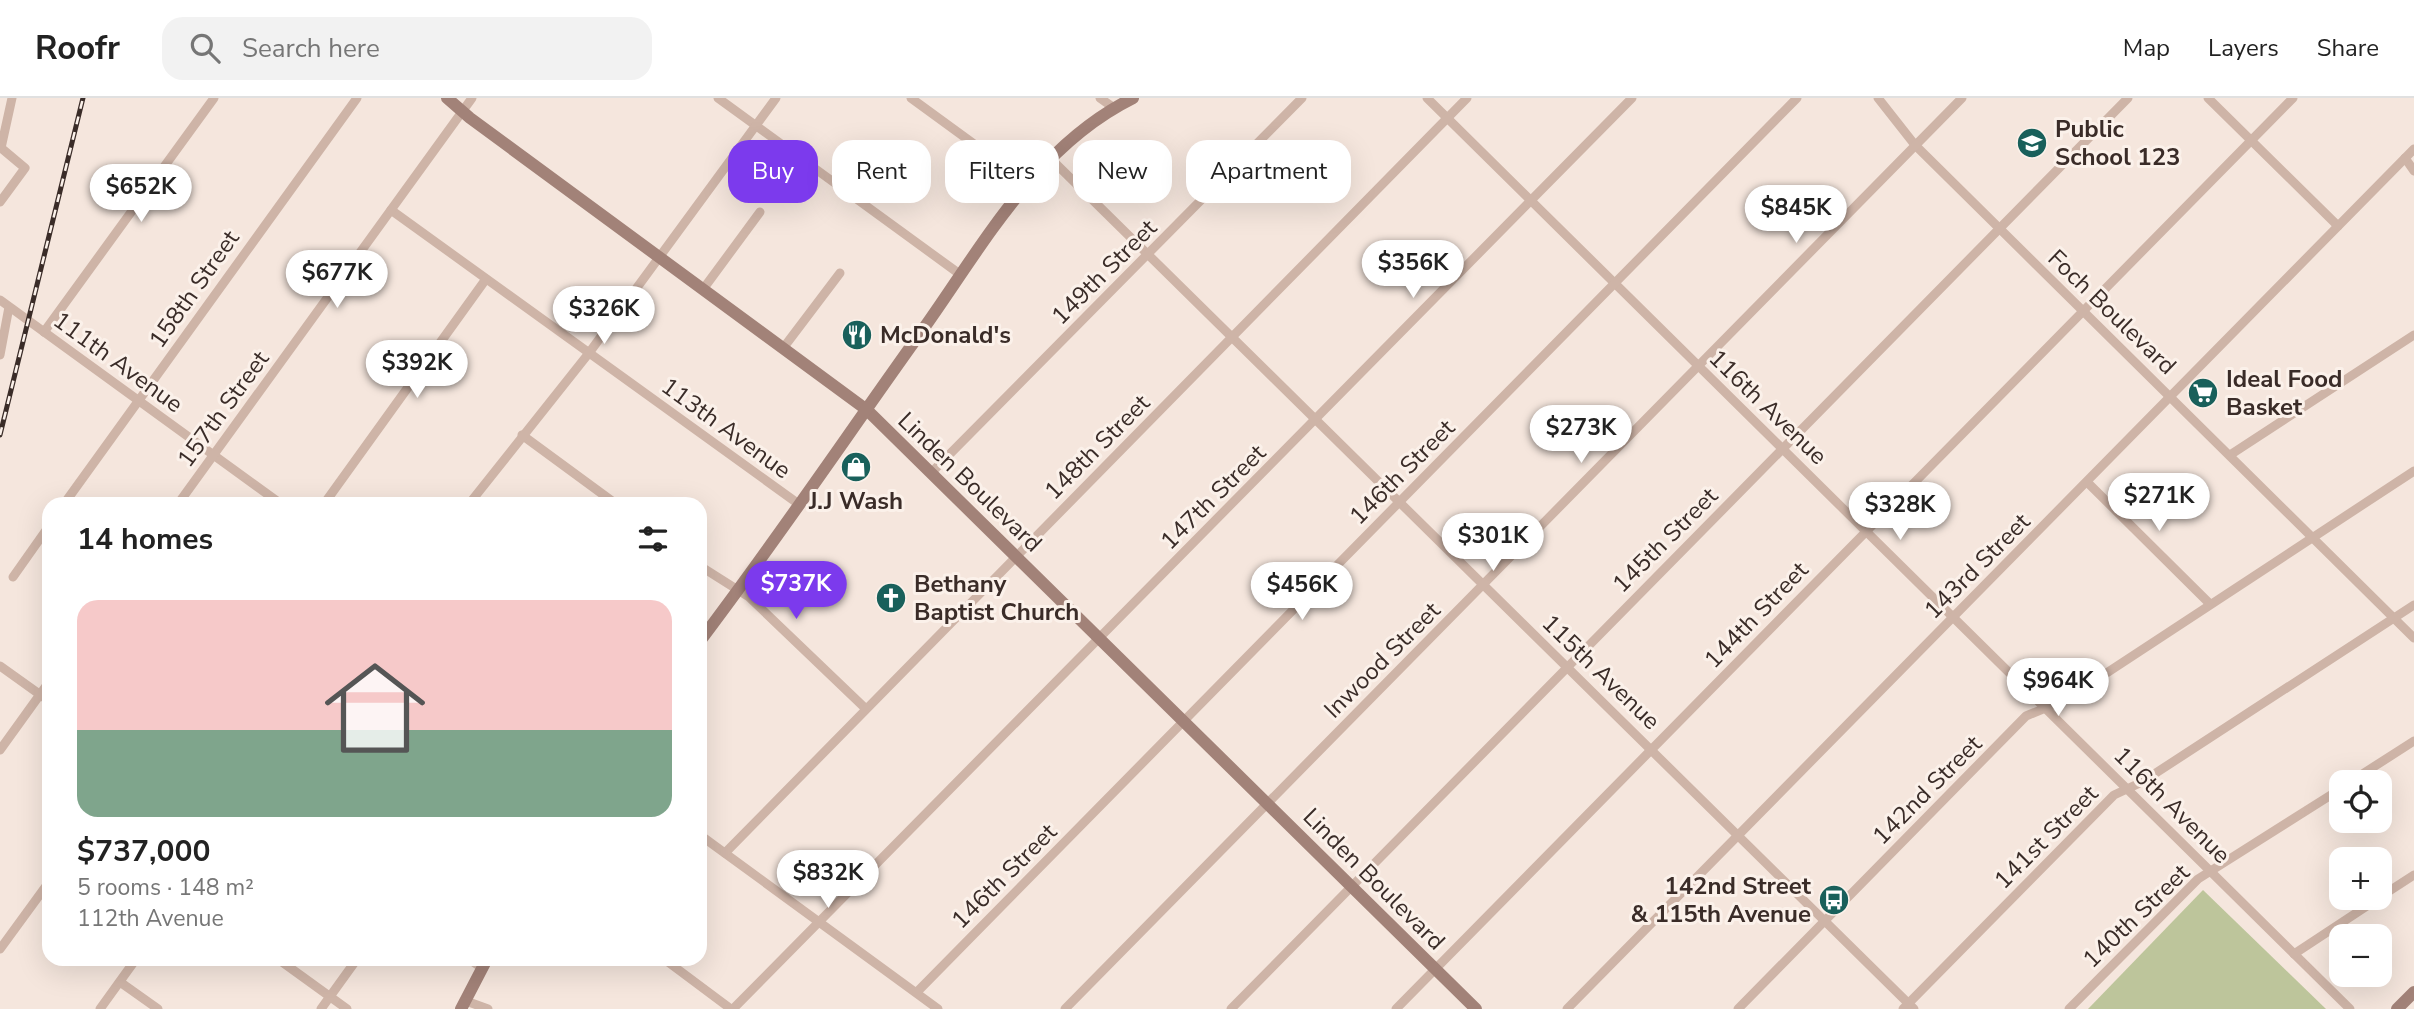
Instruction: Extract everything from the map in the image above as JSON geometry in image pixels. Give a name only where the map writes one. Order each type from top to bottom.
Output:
[{"type":"main road","name":"Linden Boulevard","points":[[447,98],[462,112],[784,346],[867,410],[1476,1009]]},
{"type":"main road","points":[[1059,152],[1114,108],[1133,98]]},
{"type":"main road","points":[[707,632],[800,505],[1011,203]]},
{"type":"main road","points":[[463,1005],[484,966]]},
{"type":"main road","points":[[2397,1009],[2414,992]]},
{"type":"street","points":[[0,202],[25,167],[1,148],[12,98]]},
{"type":"street","points":[[44,332],[214,98]]},
{"type":"street","name":"158th Street","points":[[69,497],[357,98]]},
{"type":"street","name":"157th Street","points":[[183,497],[472,98]]},
{"type":"street","points":[[718,98],[961,275]]},
{"type":"street","points":[[474,497],[589,353],[776,98]]},
{"type":"street","points":[[911,98],[968,140]]},
{"type":"street","points":[[1100,98],[1114,108]]},
{"type":"street","name":"149th Street","points":[[932,472],[1302,98]]},
{"type":"street","name":"116th Avenue","points":[[1427,98],[2047,706],[2350,1009]]},
{"type":"street","name":"148th Street","points":[[725,853],[1467,98]]},
{"type":"street","name":"147th Street","points":[[732,1009],[821,923],[1633,98]]},
{"type":"street","name":"146th Street","points":[[917,992],[1797,98]]},
{"type":"street","name":"Foch Boulevard","points":[[1878,98],[1915,145],[2414,638]]},
{"type":"street","name":"Inwood Street","points":[[1065,1009],[1962,98]]},
{"type":"street","name":"145th Street","points":[[1231,1009],[2127,98]]},
{"type":"street","points":[[2208,98],[2338,226]]},
{"type":"street","name":"144th Street","points":[[1396,1009],[2293,98]]},
{"type":"street","name":"143rd Street","points":[[1567,1009],[2414,149]]},
{"type":"street","points":[[2405,158],[2414,171]]},
{"type":"street","name":"115th Avenue","points":[[1059,168],[1739,835],[1908,1007]]},
{"type":"street","name":"113th Avenue","points":[[391,210],[800,505]]},
{"type":"street","points":[[704,288],[760,212]]},
{"type":"street","points":[[784,346],[840,272]]},
{"type":"street","points":[[329,497],[486,279]]},
{"type":"street","name":"111th Avenue","points":[[0,300],[271,497]]},
{"type":"street","points":[[0,355],[9,307]]},
{"type":"street","points":[[2230,455],[2414,335]]},
{"type":"street","points":[[522,435],[606,497]]},
{"type":"street","name":"142nd Street","points":[[1738,1009],[2026,716],[2067,699],[2414,471]]},
{"type":"street","points":[[2087,482],[2210,604]]},
{"type":"street","points":[[13,577],[42,536]]},
{"type":"street","points":[[707,571],[739,590],[866,709]]},
{"type":"street","name":"141st Street","points":[[1908,1007],[2114,795],[2128,789],[2414,605]]},
{"type":"street","points":[[0,666],[40,695]]},
{"type":"street","points":[[0,750],[42,692]]},
{"type":"street","points":[[2369,770],[2414,741]]},
{"type":"street","name":"140th Street","points":[[2069,1009],[2198,879],[2329,796]]},
{"type":"street","points":[[707,840],[938,1009]]},
{"type":"street","points":[[2392,890],[2414,875]]},
{"type":"street","points":[[0,949],[42,892]]},
{"type":"street","points":[[2294,954],[2362,910]]},
{"type":"street","points":[[100,1009],[131,966]]},
{"type":"street","points":[[288,966],[348,1009]]},
{"type":"street","points":[[321,1009],[352,966]]},
{"type":"street","points":[[674,966],[732,1009]]},
{"type":"street","points":[[120,982],[158,1009]]},
{"type":"street","points":[[463,1005],[488,1009]]},
{"type":"green space","points":[[2203,890],[2326,1009],[2088,1009]]},
{"type":"railway","points":[[0,435],[83,98]]},
{"type":"place","name":"Public School 123","points":[[2032,143]]},
{"type":"place","name":"McDonald's","points":[[857,335]]},
{"type":"place","name":"Ideal Food Basket","points":[[2203,393]]},
{"type":"place","name":"J.J Wash","points":[[856,467]]},
{"type":"place","name":"Bethany Baptist Church","points":[[891,598]]},
{"type":"place","name":"142nd Street & 115th Avenue","points":[[1834,900]]}]
